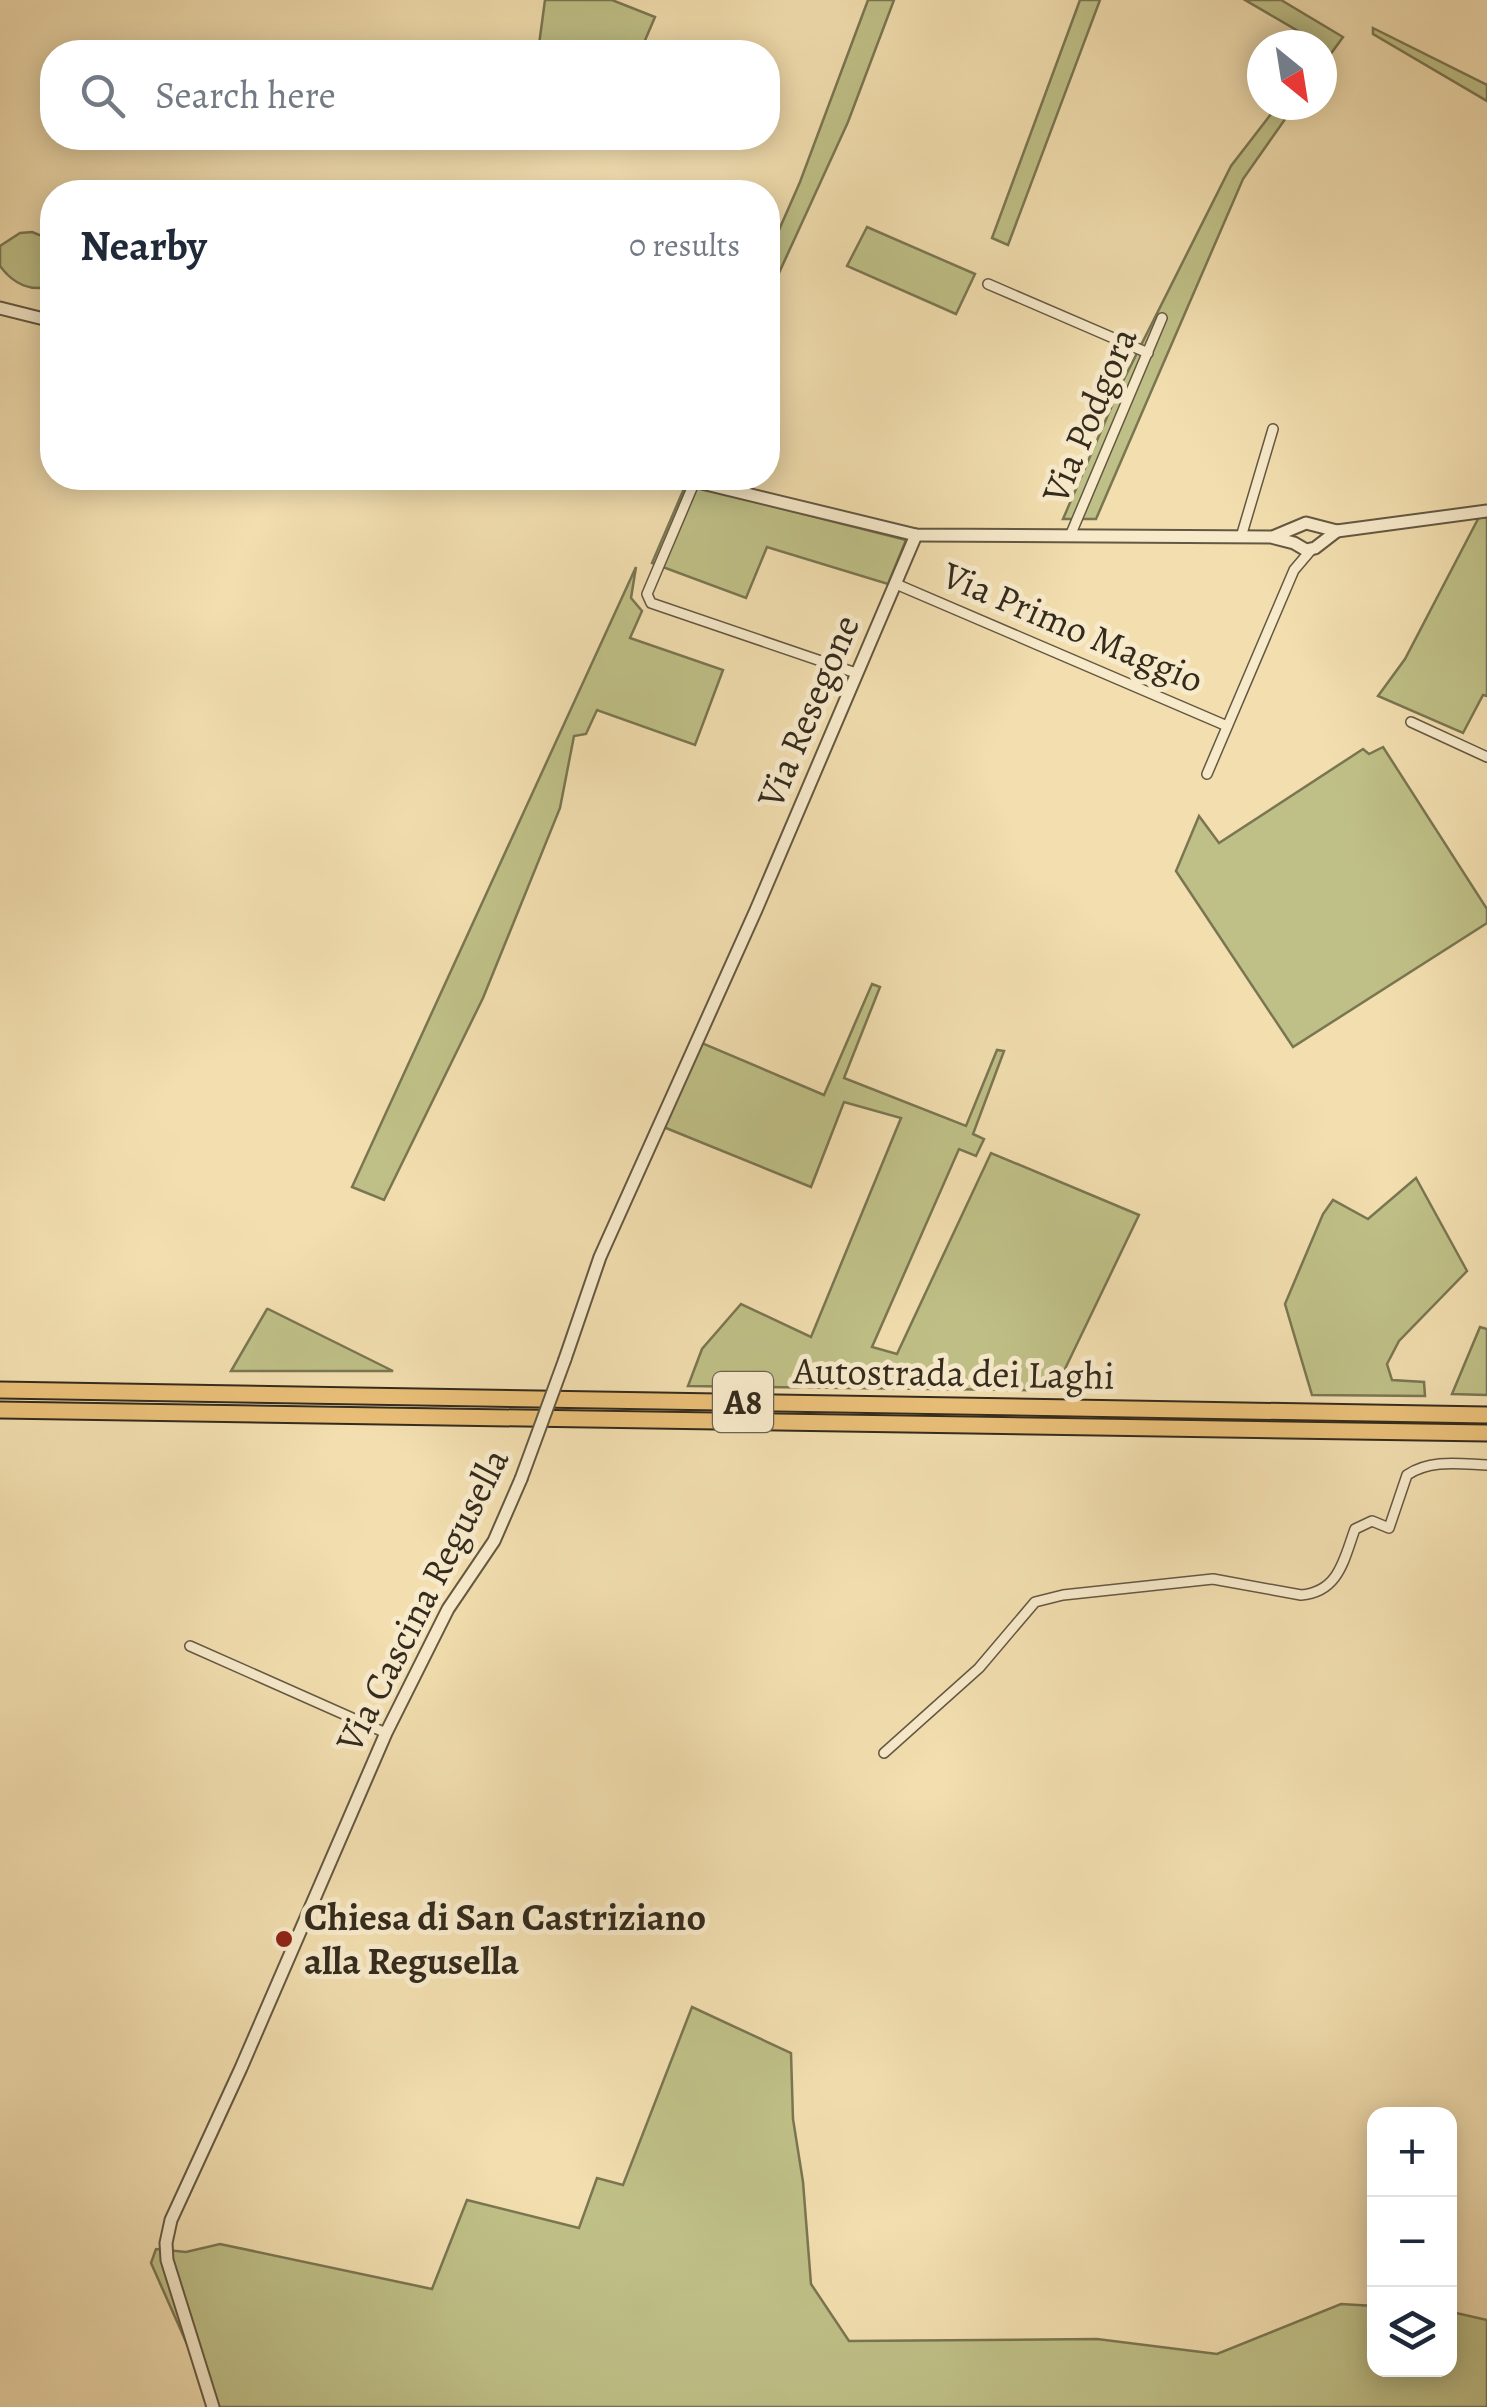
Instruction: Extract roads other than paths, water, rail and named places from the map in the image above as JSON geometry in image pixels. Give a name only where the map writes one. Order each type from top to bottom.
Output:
[{"type":"highway","name":"Autostrada dei Laghi","points":[[0,1390],[1487,1414]]},
{"type":"highway","name":"Autostrada dei Laghi","points":[[0,1410],[1487,1434]]},
{"type":"street","points":[[988,284],[1148,352]]},
{"type":"street","points":[[0,308],[40,318]]},
{"type":"street","name":"Via Podgora","points":[[1070,536],[1162,318]]},
{"type":"street","points":[[1240,537],[1272,429]]},
{"type":"street","points":[[691,490],[647,594],[651,603],[856,674]]},
{"type":"street","points":[[732,490],[916,535],[1240,537],[1303,543],[1337,531],[1487,511]]},
{"type":"street","points":[[1207,774],[1294,570],[1303,543],[1301,524],[1337,531]]},
{"type":"street","points":[[1303,543],[1320,535],[1316,526]]},
{"type":"street","name":"Via Resegone","points":[[756,910],[916,535]]},
{"type":"street","name":"Via Primo Maggio","points":[[896,584],[1227,726]]},
{"type":"street","points":[[1411,722],[1487,758]]},
{"type":"street","name":"Via Cascina Regusella","points":[[213,2407],[167,2260],[171,2220],[386,1733],[448,1609],[494,1541],[522,1479],[600,1257],[756,910]]},
{"type":"street","points":[[884,1753],[978,1668],[1035,1602],[1063,1595],[1213,1579],[1313,1594],[1332,1583],[1347,1560],[1355,1529],[1372,1520],[1388,1528],[1408,1475],[1424,1466],[1439,1464],[1487,1465]]},
{"type":"street","points":[[190,1646],[386,1733]]},
{"type":"place","name":"Chiesa di San Castriziano alla Regusella","points":[[284,1939]]}]
